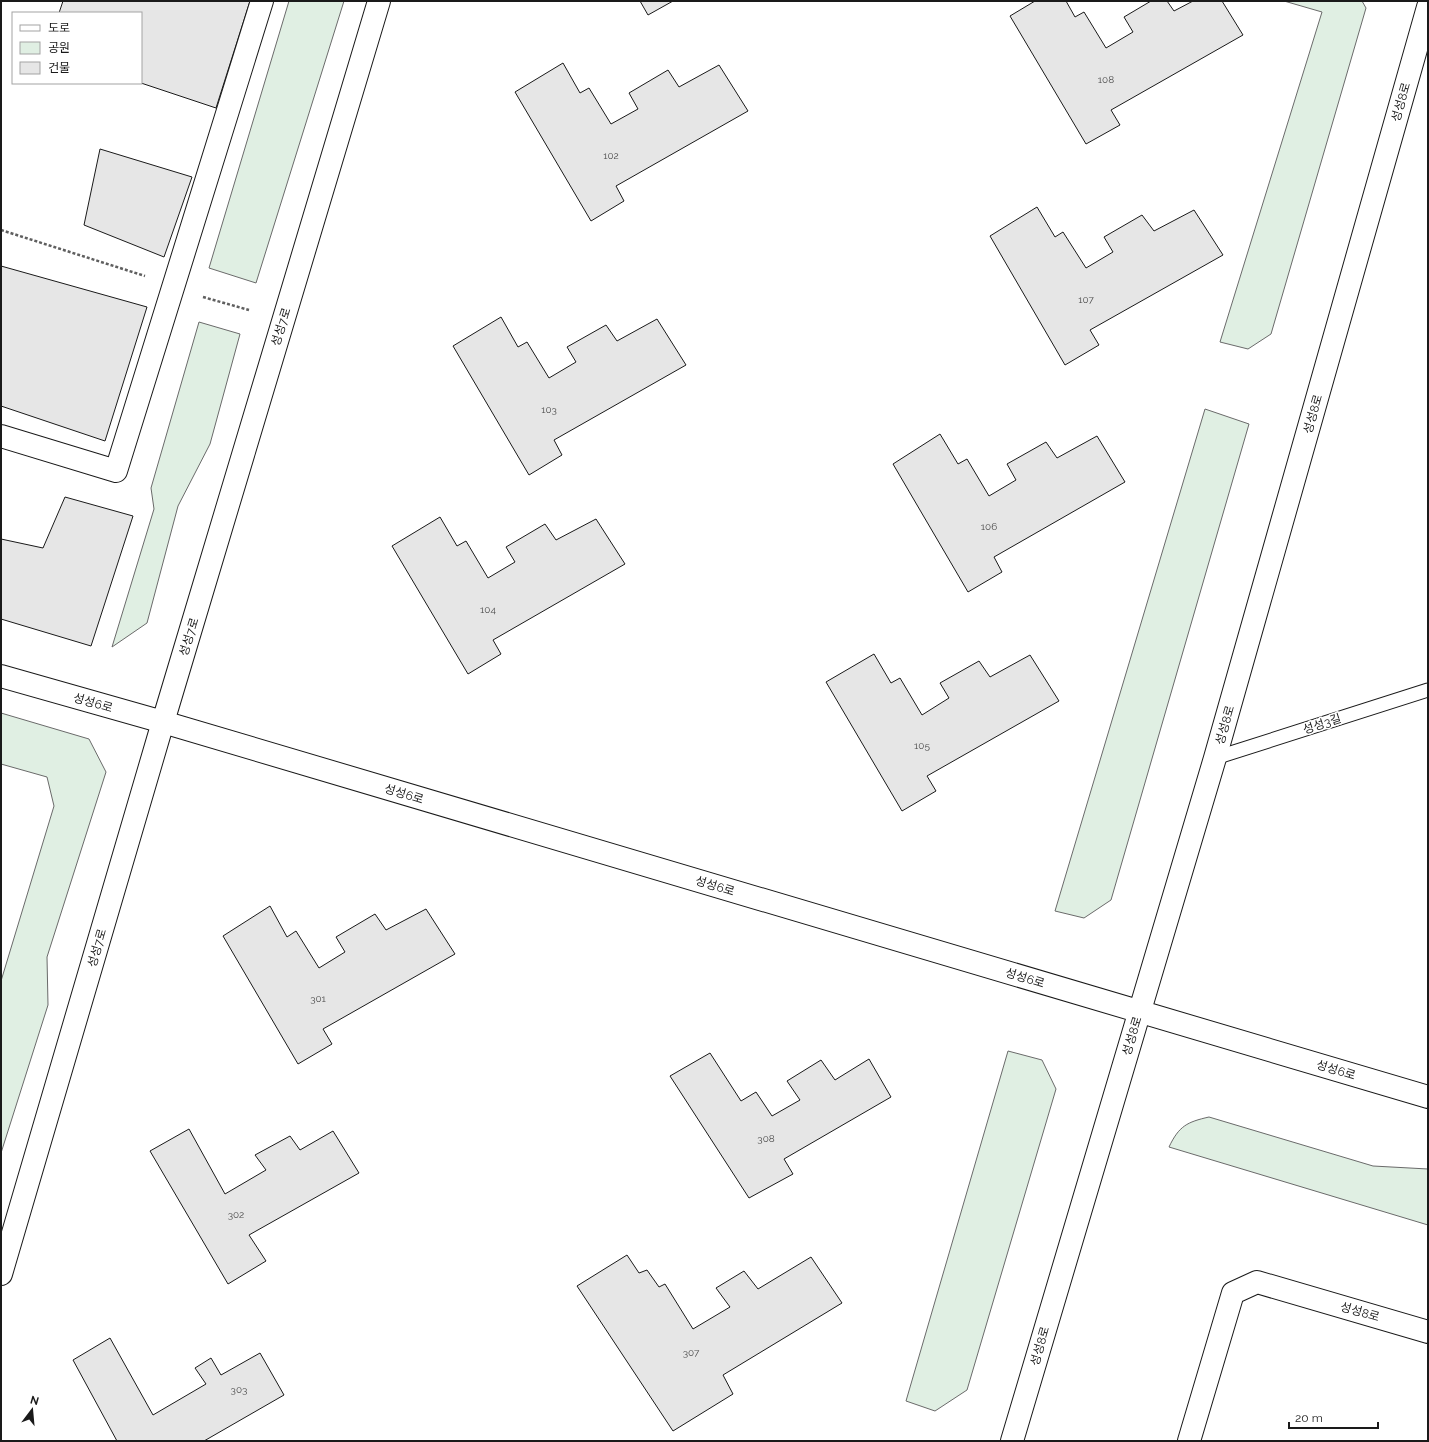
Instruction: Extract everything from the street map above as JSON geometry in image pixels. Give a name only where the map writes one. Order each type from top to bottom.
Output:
[{"type":"street","points":[[1,436],[116,471],[262,1]]},
{"type":"street","name":"성성7로","points":[[1,1274],[163,722],[379,1]]},
{"type":"street","name":"성성8로","points":[[1012,1441],[1215,758],[1428,7]]},
{"type":"street","name":"성성6로","points":[[1,676],[163,722],[1428,1097]]},
{"type":"street","name":"성성8로","points":[[1189,1441],[1233,1293],[1257,1282],[1428,1332]]},
{"type":"lane","name":"성성3길","points":[[1215,758],[1428,690]]},
{"type":"path","points":[[1,230],[145,276]]},
{"type":"path","points":[[203,297],[249,310]]},
{"type":"green space","points":[[289,1],[344,1],[256,283],[209,268]]},
{"type":"green space","points":[[1284,1],[1362,1],[1366,8],[1271,334],[1248,349],[1220,342],[1322,12]]},
{"type":"green space","points":[[199,322],[240,334],[210,444],[178,506],[147,623],[112,647],[154,509],[151,488]]},
{"type":"green space","points":[[1205,409],[1249,424],[1111,900],[1084,918],[1055,911]]},
{"type":"green space","points":[[1,713],[89,739],[106,772],[47,957],[48,1005],[1,1153],[1,981],[54,806],[47,777],[1,764]]},
{"type":"green space","points":[[1008,1051],[1042,1060],[1056,1089],[967,1390],[935,1411],[906,1401]]},
{"type":"green space","points":[[1209,1117],[1373,1166],[1428,1169],[1428,1225],[1169,1147],[1176,1134],[1184,1126]]},
{"type":"building","points":[[63,1],[250,1],[216,108],[142,83],[142,12],[59,12]]},
{"type":"building","points":[[640,1],[673,1],[648,15]]},
{"type":"building","points":[[1035,1],[1066,1],[1075,17],[1084,12],[1106,48],[1133,32],[1124,17],[1151,1],[1167,1],[1174,11],[1193,1],[1222,1],[1243,35],[1111,110],[1120,125],[1086,144],[1010,16]]},
{"type":"building","points":[[563,63],[580,93],[589,88],[611,124],[638,109],[629,93],[668,70],[679,87],[719,65],[748,111],[616,186],[624,201],[591,221],[515,92]]},
{"type":"building","points":[[100,149],[192,177],[164,257],[84,225]]},
{"type":"building","points":[[1037,207],[1055,237],[1063,232],[1086,268],[1113,252],[1104,237],[1142,215],[1154,231],[1194,210],[1223,255],[1090,330],[1099,345],[1065,365],[990,236]]},
{"type":"building","points":[[1,266],[147,307],[105,441],[1,406]]},
{"type":"building","points":[[501,317],[518,347],[527,342],[549,378],[576,362],[567,347],[606,325],[617,341],[657,319],[686,365],[554,440],[562,455],[529,475],[453,346]]},
{"type":"building","points":[[940,434],[958,464],[967,459],[989,496],[1016,480],[1007,464],[1046,442],[1057,458],[1097,436],[1125,482],[994,557],[1002,572],[968,592],[893,464]]},
{"type":"building","points":[[65,497],[133,516],[91,646],[1,619],[1,539],[43,548]]},
{"type":"building","points":[[440,517],[457,546],[466,541],[488,578],[515,562],[506,547],[545,524],[556,540],[596,519],[625,564],[493,640],[501,654],[468,674],[392,546]]},
{"type":"building","points":[[874,654],[891,683],[900,678],[922,715],[949,698],[940,683],[979,661],[990,677],[1030,655],[1059,701],[927,776],[936,791],[902,811],[826,682]]},
{"type":"building","points":[[270,906],[287,937],[296,931],[319,968],[345,952],[336,937],[375,914],[386,930],[426,909],[455,954],[323,1029],[332,1044],[298,1064],[223,936]]},
{"type":"building","points":[[710,1053],[741,1101],[756,1092],[772,1116],[800,1100],[787,1081],[821,1060],[835,1080],[869,1059],[891,1097],[784,1159],[793,1174],[749,1198],[670,1076]]},
{"type":"building","points":[[189,1129],[225,1194],[266,1170],[255,1155],[290,1136],[300,1150],[333,1131],[359,1173],[249,1235],[266,1261],[228,1284],[150,1151]]},
{"type":"building","points":[[627,1255],[639,1273],[647,1270],[659,1287],[665,1284],[693,1329],[730,1307],[716,1288],[744,1271],[758,1289],[811,1257],[842,1303],[723,1375],[733,1394],[673,1431],[577,1286]]},
{"type":"building","points":[[110,1338],[153,1415],[206,1384],[195,1368],[211,1358],[221,1375],[260,1353],[284,1395],[204,1441],[117,1441],[73,1360]]}]
